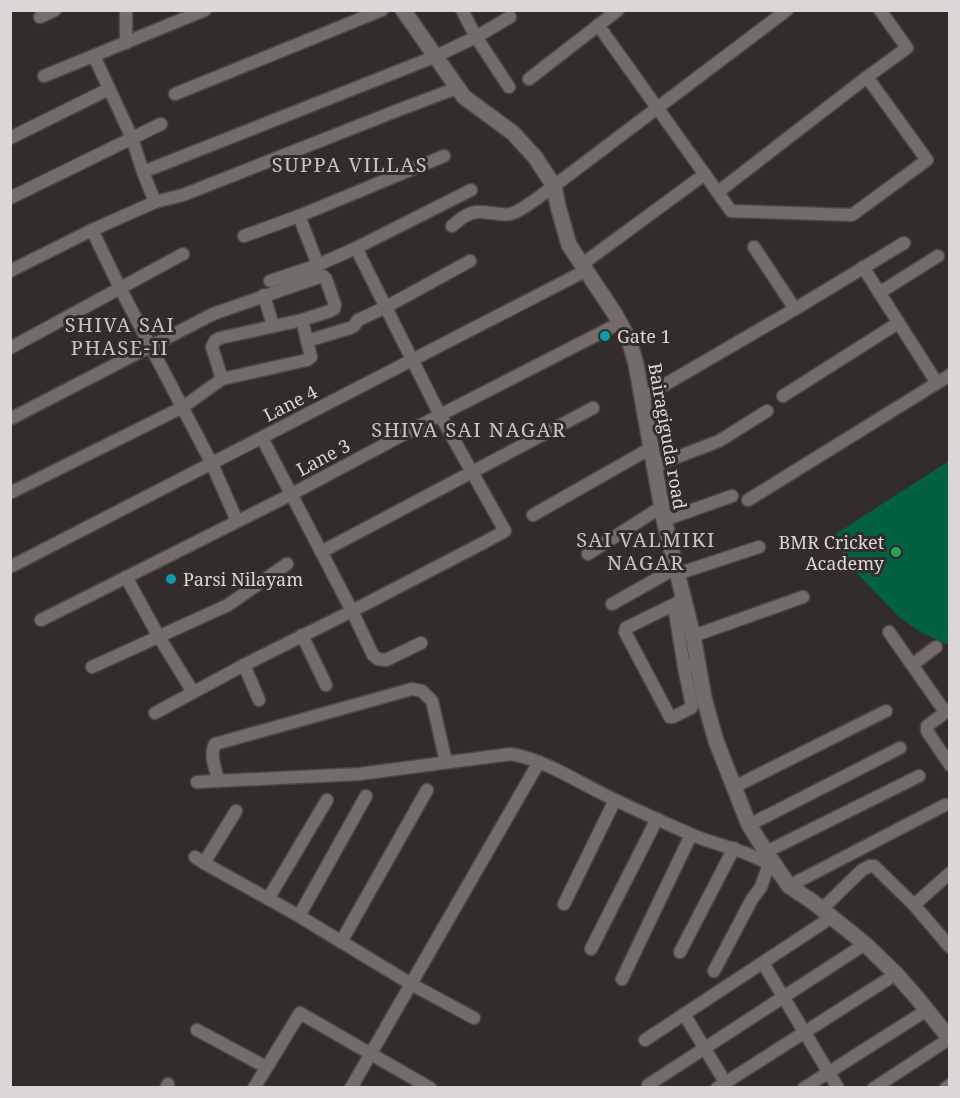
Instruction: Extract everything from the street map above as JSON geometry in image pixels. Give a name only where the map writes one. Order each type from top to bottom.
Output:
[{"type":"street","points":[[40,17],[55,10]]},
{"type":"street","points":[[126,10],[126,43]]},
{"type":"street","points":[[44,76],[205,10]]},
{"type":"street","points":[[175,94],[382,10]]},
{"type":"street","name":"Bairagiguda road","points":[[403,10],[464,97],[513,133],[535,157],[554,186],[569,245],[630,340],[662,514],[677,571],[678,603],[693,636],[691,665],[716,741],[750,825],[767,858],[789,886]]},
{"type":"street","points":[[462,10],[476,37],[509,87]]},
{"type":"street","points":[[529,79],[618,10]]},
{"type":"street","points":[[452,225],[468,214],[476,212],[512,214],[554,186],[787,10]]},
{"type":"street","points":[[718,192],[907,48],[880,10]]},
{"type":"street","points":[[143,172],[434,57],[476,37],[510,17]]},
{"type":"street","points":[[598,25],[731,211],[852,215],[927,160],[867,77]]},
{"type":"street","points":[[94,56],[132,138],[155,202]]},
{"type":"street","points":[[10,138],[109,88]]},
{"type":"street","points":[[10,271],[155,202],[205,187],[457,88]]},
{"type":"street","points":[[10,198],[161,124]]},
{"type":"street","points":[[244,236],[299,216],[444,156]]},
{"type":"street","name":"Lane 4","points":[[12,566],[412,360],[583,268],[705,174]]},
{"type":"street","points":[[270,281],[318,265],[356,248],[471,190]]},
{"type":"street","points":[[299,216],[318,265]]},
{"type":"street","points":[[92,230],[212,464],[237,521]]},
{"type":"street","points":[[642,398],[904,243]]},
{"type":"street","points":[[155,713],[505,531],[440,415],[356,248]]},
{"type":"street","points":[[754,248],[795,309]]},
{"type":"street","points":[[10,348],[183,254]]},
{"type":"street","points":[[879,293],[938,256]]},
{"type":"street","points":[[307,341],[350,328],[358,320],[470,261]]},
{"type":"street","points":[[864,267],[937,384]]},
{"type":"street","points":[[12,418],[213,314],[323,276],[326,279],[335,305],[334,309],[302,320],[215,341],[212,347],[222,379]]},
{"type":"street","points":[[264,296],[273,326]]},
{"type":"street","points":[[12,492],[183,407],[222,379],[307,360],[311,357],[302,320]]},
{"type":"street","name":"Lane 3","points":[[41,620],[290,495],[620,323]]},
{"type":"street","points":[[783,396],[898,323]]},
{"type":"street","points":[[748,500],[950,375]]},
{"type":"street","points":[[321,552],[593,408]]},
{"type":"street","points":[[654,466],[719,441],[767,411]]},
{"type":"street","points":[[262,438],[374,655],[378,659],[386,660],[421,644]]},
{"type":"street","points":[[532,515],[651,448]]},
{"type":"street","points":[[588,554],[662,514],[732,496]]},
{"type":"street","points":[[612,604],[677,571],[759,547]]},
{"type":"street","points":[[92,666],[228,605],[287,564]]},
{"type":"street","points":[[126,577],[193,692]]},
{"type":"street","points":[[693,636],[803,597]]},
{"type":"street","points":[[678,603],[691,665],[692,706],[689,710],[669,717],[625,632],[626,628],[678,603]]},
{"type":"street","points":[[889,632],[947,710],[927,726],[927,731],[950,765]]},
{"type":"street","points":[[302,635],[326,686]]},
{"type":"street","points":[[912,664],[936,647]]},
{"type":"street","points":[[244,665],[259,700]]},
{"type":"street","points":[[218,781],[212,749],[215,744],[412,689],[422,691],[432,701],[446,762]]},
{"type":"street","points":[[734,787],[886,711]]},
{"type":"street","points":[[750,825],[900,747]]},
{"type":"street","points":[[197,782],[358,774],[511,754],[539,762],[691,835],[714,844],[767,858],[920,776]]},
{"type":"street","points":[[351,1088],[539,762]]},
{"type":"street","points":[[341,942],[427,790]]},
{"type":"street","points":[[299,916],[366,796]]},
{"type":"street","points":[[268,899],[327,800]]},
{"type":"street","points":[[564,904],[615,800]]},
{"type":"street","points":[[874,1088],[950,1039],[896,974],[866,944],[789,886],[945,805]]},
{"type":"street","points":[[236,811],[199,860],[299,916],[411,984],[474,1018]]},
{"type":"street","points":[[591,950],[657,819]]},
{"type":"street","points":[[622,979],[691,835]]},
{"type":"street","points":[[680,952],[734,848]]},
{"type":"street","points":[[714,971],[752,898],[761,887],[767,858]]},
{"type":"street","points":[[645,1040],[763,963],[827,913],[862,870],[870,866],[878,869],[914,905],[950,946]]},
{"type":"street","points":[[914,905],[950,873]]},
{"type":"street","points":[[648,1085],[866,944]]},
{"type":"street","points":[[763,963],[830,1071],[838,1088]]},
{"type":"street","points":[[684,1014],[704,1048],[721,1086],[896,974]]},
{"type":"street","points":[[804,1088],[927,1010]]},
{"type":"street","points":[[254,1088],[300,1013],[430,1088]]},
{"type":"street","points":[[197,1030],[266,1067]]},
{"type":"green space","name":"BMR Cricket Academy","points":[[949,461],[949,645],[920,632],[898,616],[852,568],[831,537]]},
{"type":"place","name":"Gate 1","points":[[605,336]]},
{"type":"place","name":"BMR Cricket Academy","points":[[896,552]]},
{"type":"place","name":"Parsi Nilayam","points":[[171,579]]},
{"type":"district","name":"SUPPA VILLAS","points":[[350,164]]},
{"type":"district","name":"SHIVA SAI PHASE-II","points":[[120,336]]},
{"type":"district","name":"SHIVA SAI NAGAR","points":[[469,429]]},
{"type":"district","name":"SAI VALMIKI NAGAR","points":[[646,550]]}]
